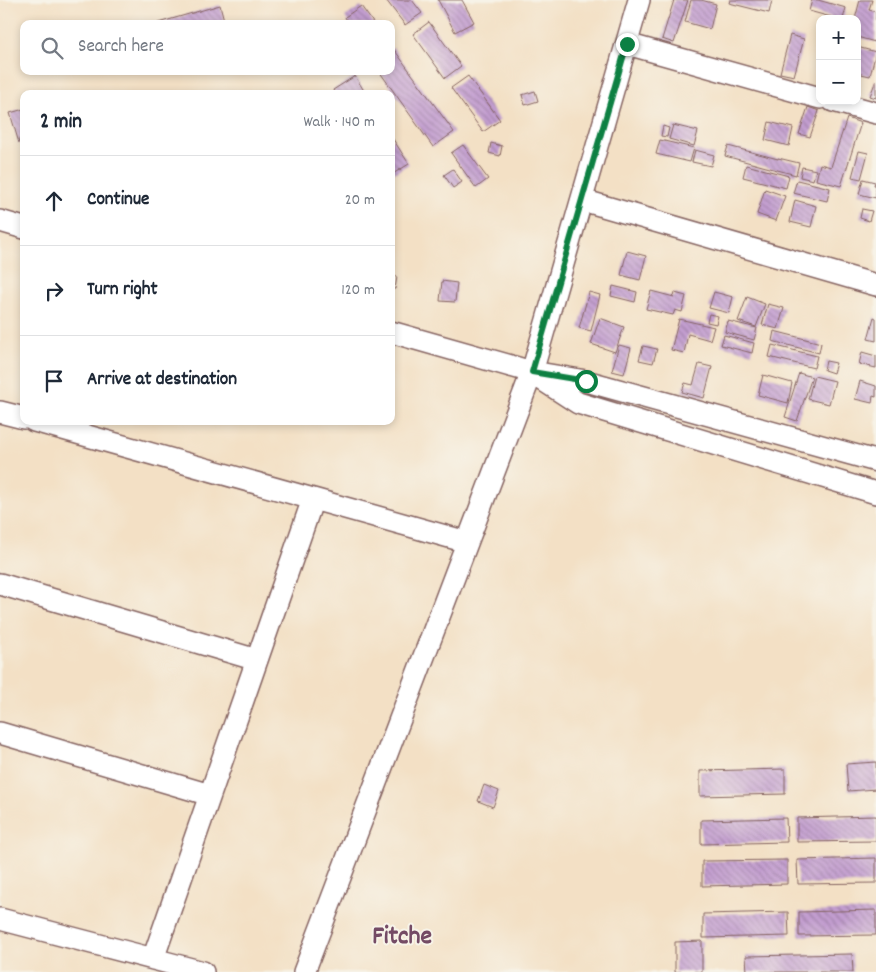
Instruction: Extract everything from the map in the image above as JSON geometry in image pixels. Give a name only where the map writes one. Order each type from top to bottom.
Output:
[{"type":"street","points":[[304,972],[532,372],[639,0]]},
{"type":"street","points":[[627,44],[816,97]]},
{"type":"street","points":[[847,105],[876,113]]},
{"type":"street","points":[[582,200],[876,284]]},
{"type":"street","points":[[0,221],[20,227]]},
{"type":"street","points":[[395,333],[532,372],[586,381],[876,461]]},
{"type":"street","points":[[532,372],[578,403],[876,492]]},
{"type":"street","points":[[0,412],[20,417]]},
{"type":"street","points":[[48,425],[467,542]]},
{"type":"street","points":[[153,959],[313,499]]},
{"type":"street","points":[[0,584],[257,660]]},
{"type":"street","points":[[0,733],[210,796]]},
{"type":"street","points":[[0,919],[202,972]]},
{"type":"building","points":[[386,0],[412,0],[422,13],[405,25]]},
{"type":"building","points":[[438,0],[462,0],[474,22],[455,32]]},
{"type":"building","points":[[674,0],[688,0],[674,43],[662,39]]},
{"type":"building","points":[[691,0],[701,0],[716,4],[710,29],[685,22]]},
{"type":"building","points":[[730,0],[772,0],[769,13],[729,3]]},
{"type":"building","points":[[812,0],[846,8],[844,15],[824,15],[809,11]]},
{"type":"building","points":[[860,0],[872,0],[869,10],[876,12],[875,42],[861,38],[861,15],[856,15]]},
{"type":"building","points":[[220,5],[224,20],[168,20]]},
{"type":"building","points":[[361,6],[371,20],[347,20],[345,17]]},
{"type":"building","points":[[429,22],[461,66],[445,78],[413,34]]},
{"type":"building","points":[[790,35],[804,39],[794,76],[780,73]]},
{"type":"building","points":[[861,48],[876,52],[870,76],[861,74]]},
{"type":"building","points":[[395,51],[454,132],[433,147],[395,94],[395,90],[392,90],[382,75],[395,75]]},
{"type":"building","points":[[355,76],[364,90],[333,90]]},
{"type":"building","points":[[468,76],[500,120],[483,132],[451,88]]},
{"type":"building","points":[[876,80],[876,98],[870,96]]},
{"type":"building","points":[[535,91],[538,101],[525,105],[522,95]]},
{"type":"building","points":[[808,107],[819,111],[810,137],[799,134]]},
{"type":"building","points":[[20,110],[20,143],[19,143],[10,113]]},
{"type":"building","points":[[847,118],[861,123],[841,186],[816,180],[820,164],[831,167]]},
{"type":"building","points":[[769,122],[793,128],[789,146],[765,140]]},
{"type":"building","points":[[673,125],[698,131],[694,146],[669,139]]},
{"type":"building","points":[[663,126],[669,128],[667,137],[661,136]]},
{"type":"building","points":[[660,140],[694,148],[690,162],[656,154]]},
{"type":"building","points":[[395,142],[409,164],[395,173]]},
{"type":"building","points":[[491,143],[502,146],[500,156],[489,153]]},
{"type":"building","points":[[463,145],[488,179],[476,188],[451,153]]},
{"type":"building","points":[[728,146],[799,163],[796,175],[725,156]]},
{"type":"building","points":[[695,150],[714,155],[711,166],[692,162]]},
{"type":"building","points":[[859,151],[868,153],[861,179],[852,177]]},
{"type":"building","points":[[746,165],[789,176],[786,188],[743,177]]},
{"type":"building","points":[[802,167],[816,170],[813,180],[800,177]]},
{"type":"building","points":[[453,169],[462,182],[453,188],[444,175]]},
{"type":"building","points":[[863,179],[875,182],[876,198],[859,194]]},
{"type":"building","points":[[797,180],[830,188],[827,201],[793,193]]},
{"type":"building","points":[[765,189],[785,196],[776,221],[757,214]]},
{"type":"building","points":[[795,200],[816,206],[811,227],[790,222]]},
{"type":"building","points":[[862,209],[872,211],[869,221],[860,218]]},
{"type":"building","points":[[627,251],[646,256],[640,280],[621,275]]},
{"type":"building","points":[[442,281],[457,283],[455,302],[440,301]]},
{"type":"building","points":[[613,286],[637,292],[635,302],[611,296]]},
{"type":"building","points":[[651,291],[674,297],[675,293],[686,296],[682,312],[675,310],[673,315],[646,309]]},
{"type":"building","points":[[589,292],[600,295],[591,331],[579,328]]},
{"type":"building","points":[[714,292],[733,297],[729,313],[709,308]]},
{"type":"building","points":[[747,297],[765,304],[756,327],[738,321]]},
{"type":"building","points":[[768,304],[784,308],[778,329],[762,325]]},
{"type":"building","points":[[709,314],[718,316],[716,324],[707,322]]},
{"type":"building","points":[[874,317],[876,318],[876,341],[868,339]]},
{"type":"building","points":[[600,318],[624,327],[615,352],[591,344]]},
{"type":"building","points":[[679,319],[714,327],[710,340],[688,334],[684,353],[671,350]]},
{"type":"building","points":[[728,321],[757,328],[754,340],[725,332]]},
{"type":"building","points":[[774,331],[821,343],[819,353],[772,341]]},
{"type":"building","points":[[724,335],[754,343],[752,353],[721,345]]},
{"type":"building","points":[[619,345],[631,348],[624,374],[612,371]]},
{"type":"building","points":[[772,345],[817,356],[814,368],[769,357]]},
{"type":"building","points":[[643,346],[657,349],[653,363],[639,360]]},
{"type":"building","points":[[862,352],[876,356],[876,368],[859,364]]},
{"type":"building","points":[[826,361],[836,363],[833,373],[824,370]]},
{"type":"building","points":[[699,364],[712,367],[704,398],[682,392],[685,383],[693,385]]},
{"type":"building","points":[[799,373],[812,377],[797,421],[785,417]]},
{"type":"building","points":[[763,375],[792,383],[788,403],[758,395]]},
{"type":"building","points":[[814,376],[835,381],[829,404],[808,399]]},
{"type":"building","points":[[860,381],[876,386],[876,397],[873,396],[872,403],[855,399]]},
{"type":"building","points":[[876,762],[876,789],[848,791],[846,764]]},
{"type":"building","points":[[785,769],[785,794],[700,796],[700,771]]},
{"type":"building","points":[[484,785],[499,791],[493,807],[478,801]]},
{"type":"building","points":[[876,816],[876,841],[797,842],[797,818]]},
{"type":"building","points":[[786,818],[787,842],[701,844],[701,820]]},
{"type":"building","points":[[876,858],[876,883],[798,884],[797,860]]},
{"type":"building","points":[[787,860],[787,884],[702,886],[702,861]]},
{"type":"building","points":[[876,910],[876,935],[799,936],[799,912]]},
{"type":"building","points":[[788,912],[789,936],[703,938],[703,914]]},
{"type":"building","points":[[702,941],[702,972],[675,972],[675,942]]},
{"type":"building","points":[[852,954],[853,972],[747,972],[746,956]]},
{"type":"district","name":"Fitche","points":[[402,934]]},
{"type":"route","points":[[586,381],[532,372],[627,44]]}]
